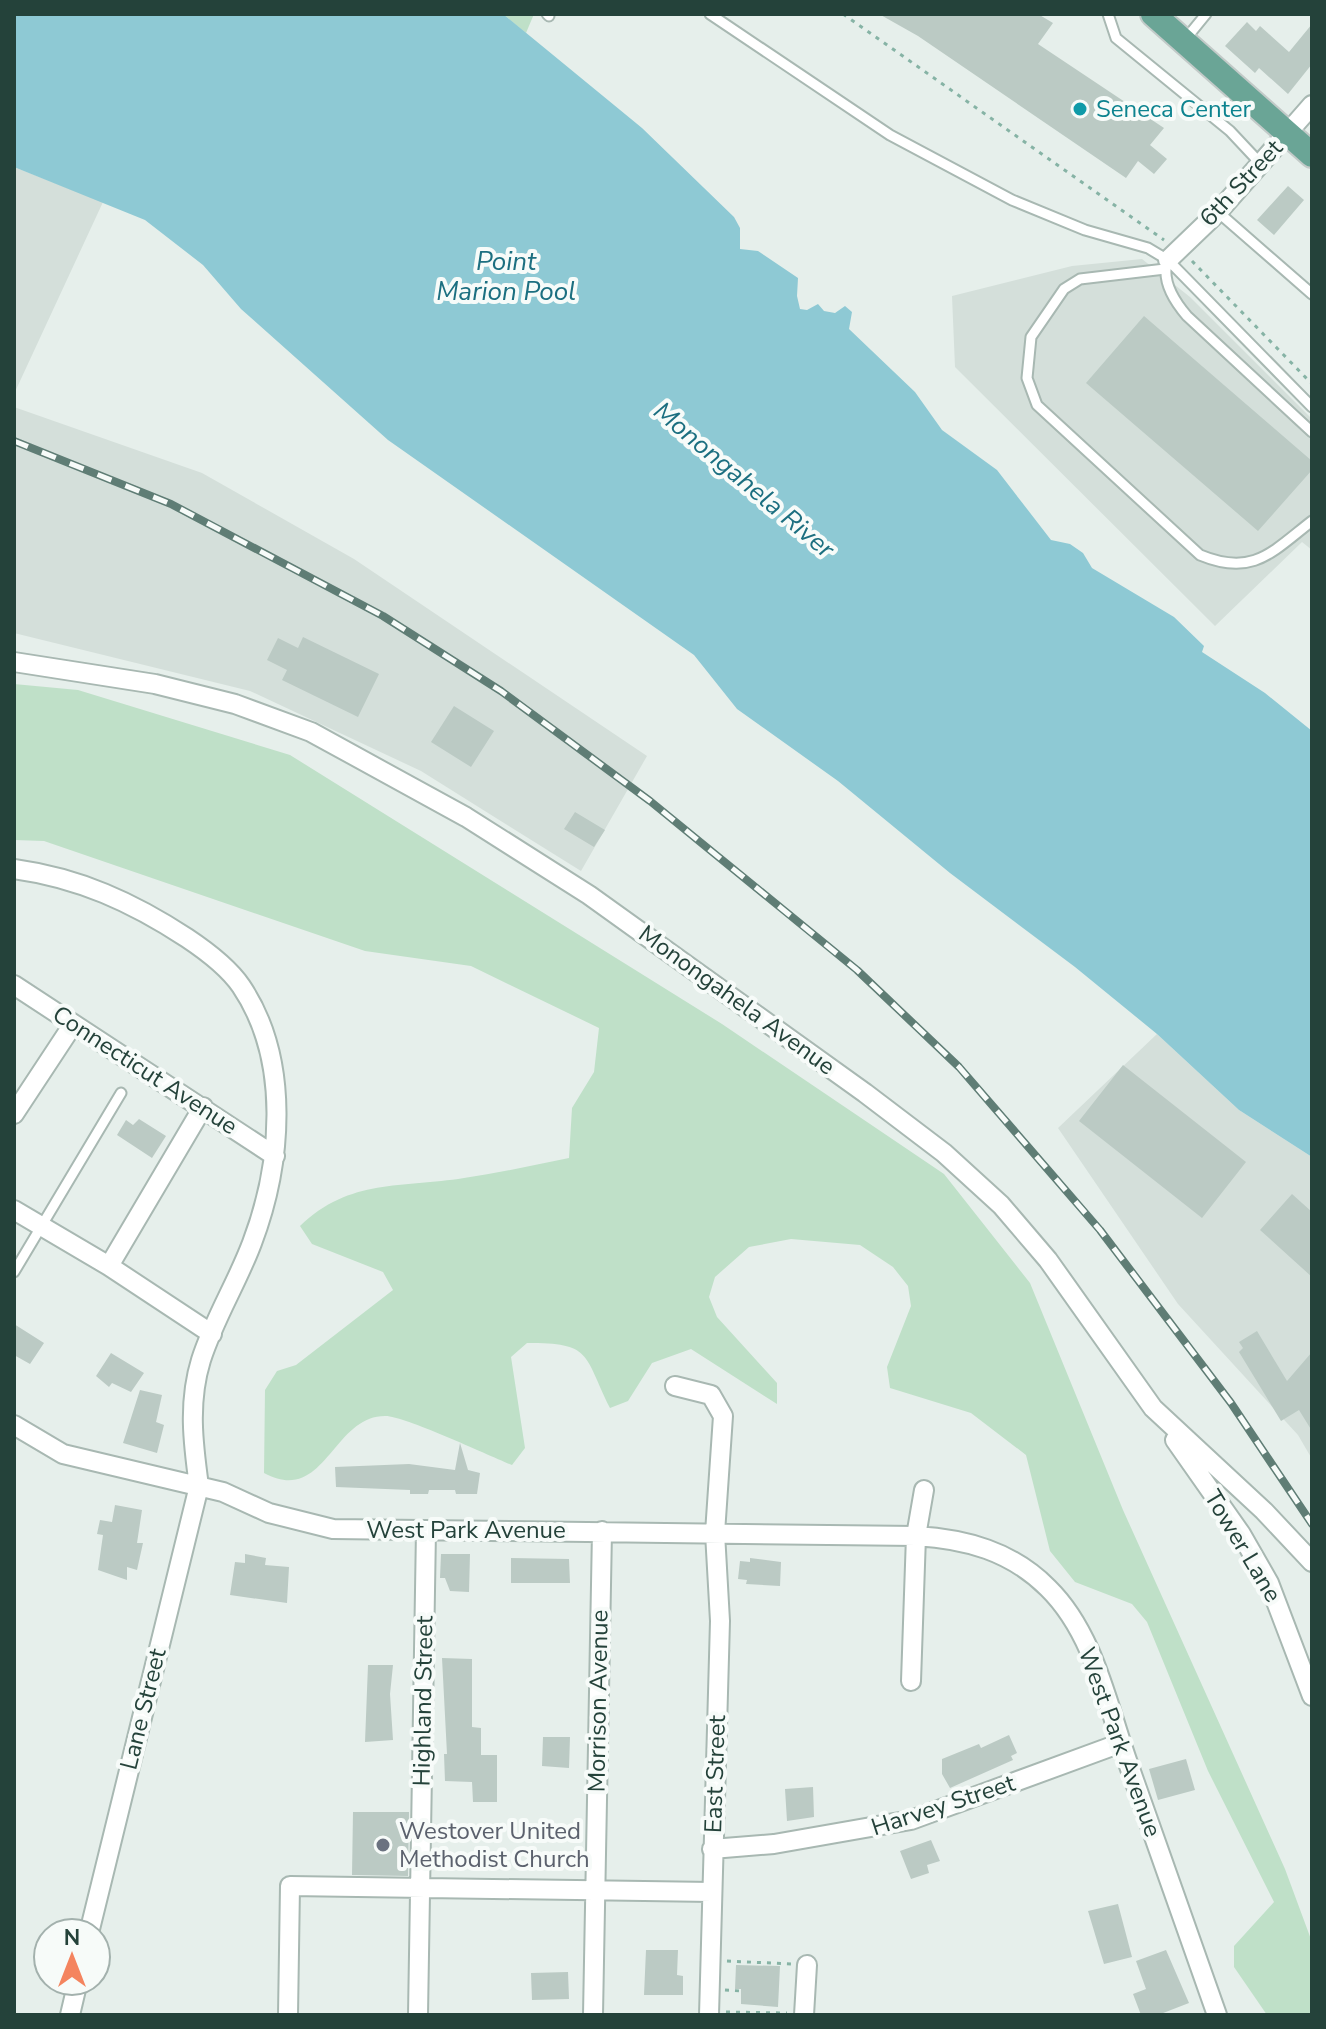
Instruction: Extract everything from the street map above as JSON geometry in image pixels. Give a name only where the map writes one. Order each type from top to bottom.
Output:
[{"type":"main road","points":[[1153,14],[1312,155]]},
{"type":"street","name":"6th Street","points":[[1170,259],[1218,212],[1312,105]]},
{"type":"street","name":"Monongahela Avenue","points":[[14,662],[155,684],[235,704],[311,732],[466,817],[589,895],[733,995],[944,1153],[1001,1205],[1048,1260],[1153,1408],[1264,1511],[1312,1562]]},
{"type":"street","points":[[14,869],[95,887],[147,911],[202,948],[240,984],[260,1022],[273,1073],[275,1156],[252,1243],[201,1360],[193,1400],[192,1436],[199,1486]]},
{"type":"street","name":"Connecticut Avenue","points":[[14,985],[72,1026],[203,1107],[275,1156]]},
{"type":"street","points":[[14,1114],[72,1026]]},
{"type":"street","points":[[109,1266],[203,1107]]},
{"type":"street","points":[[14,1210],[109,1266],[212,1334]]},
{"type":"street","name":"East Street","points":[[675,1386],[711,1395],[723,1416],[715,1533],[720,1621],[709,2013]]},
{"type":"street","name":"Tower Lane","points":[[1153,1408],[1241,1534],[1269,1583],[1312,1696]]},
{"type":"street","name":"West Park Avenue","points":[[14,1425],[63,1454],[223,1492],[302,1524],[333,1529],[916,1536],[959,1539],[1002,1554],[1049,1588],[1077,1626],[1103,1686],[1217,2015]]},
{"type":"street","name":"Lane Street","points":[[93,1917],[199,1486]]},
{"type":"street","points":[[911,1681],[916,1536],[924,1490]]},
{"type":"street","name":"Highland Street","points":[[418,2015],[426,1530]]},
{"type":"street","name":"Morrison Avenue","points":[[593,2015],[602,1531]]},
{"type":"street","name":"Harvey Street","points":[[712,1849],[774,1844],[911,1820],[1121,1743]]},
{"type":"street","points":[[288,2015],[290,1886],[712,1892]]},
{"type":"street","points":[[804,2015],[807,1965]]},
{"type":"lane","points":[[710,14],[890,135],[1012,200],[1085,230],[1148,248],[1170,259],[1312,407]]},
{"type":"lane","points":[[1108,14],[1116,38],[1230,131],[1261,163]]},
{"type":"lane","points":[[1184,41],[1205,14]]},
{"type":"lane","points":[[1218,212],[1312,294]]},
{"type":"lane","points":[[1170,259],[1173,298],[1187,316],[1312,432]]},
{"type":"lane","points":[[1170,259],[1080,279],[1064,289],[1031,337],[1027,378],[1037,405],[1200,555],[1230,565],[1256,562],[1312,521]]},
{"type":"lane","points":[[14,1272],[121,1093]]},
{"type":"path","points":[[843,14],[1170,259],[1312,384]]},
{"type":"path","points":[[709,1961],[792,1965],[792,1977]]},
{"type":"path","points":[[709,2013],[790,2013],[791,2001]]},
{"type":"shaded area","points":[[14,167],[103,202],[14,394]]},
{"type":"shaded area","points":[[1142,259],[1190,297],[1312,419],[1312,550],[1302,542],[1215,626],[955,367],[952,296],[1072,266]]},
{"type":"shaded area","points":[[14,407],[202,473],[354,559],[647,756],[581,871],[421,771],[250,691],[14,633]]},
{"type":"shaded area","points":[[1157,1034],[1239,1110],[1312,1157],[1312,1459],[1298,1435],[1178,1304],[1058,1128]]},
{"type":"green space","points":[[503,14],[534,14],[526,33]]},
{"type":"green space","points":[[14,684],[78,690],[290,755],[722,1024],[944,1174],[1030,1283],[1123,1510],[1285,1869],[1312,1942],[1312,2015],[1267,2015],[1234,1967],[1234,1946],[1274,1902],[1208,1771],[1147,1622],[1132,1604],[1075,1582],[1050,1551],[1026,1455],[971,1413],[890,1388],[887,1367],[911,1306],[908,1286],[893,1267],[860,1245],[791,1239],[749,1247],[715,1277],[709,1297],[717,1317],[777,1383],[777,1404],[691,1349],[652,1363],[628,1401],[610,1408],[583,1355],[564,1345],[527,1343],[511,1357],[525,1448],[512,1465],[427,1429],[385,1416],[367,1420],[352,1430],[315,1469],[301,1478],[285,1480],[264,1473],[265,1390],[277,1371],[296,1365],[393,1290],[383,1272],[312,1244],[300,1226],[319,1211],[358,1192],[477,1176],[569,1158],[572,1108],[594,1072],[599,1028],[471,966],[365,951],[44,841],[14,840]]},
{"type":"water","name":"Point Marion Pool","points":[[14,14],[503,14],[642,128],[734,217],[740,228],[740,249],[758,251],[798,278],[800,309],[807,310],[818,304],[824,311],[835,313],[845,306],[852,312],[849,329],[915,392],[942,430],[997,470],[1051,540],[1070,544],[1083,553],[1092,568],[1174,617],[1204,646],[1202,652],[1265,693],[1312,731],[1312,1157],[1239,1110],[1157,1034],[1075,967],[950,873],[838,781],[737,709],[694,655],[388,440],[241,309],[203,265],[145,220],[14,167]]},
{"type":"building","name":"Seneca Center","points":[[879,14],[1038,14],[1053,23],[1038,44],[1164,128],[1150,145],[1167,159],[1154,174],[1138,161],[1126,178],[918,36]]},
{"type":"building","points":[[1247,22],[1256,31],[1260,26],[1289,52],[1312,24],[1312,64],[1288,94],[1259,68],[1255,73],[1225,46]]},
{"type":"building","points":[[1288,186],[1304,200],[1274,235],[1257,220]]},
{"type":"building","points":[[1144,316],[1312,461],[1312,470],[1258,531],[1086,383]]},
{"type":"building","points":[[303,637],[379,674],[358,717],[282,680],[287,670],[267,660],[278,638],[298,648]]},
{"type":"building","points":[[454,706],[494,731],[471,767],[431,742]]},
{"type":"building","points":[[575,812],[605,830],[594,847],[564,829]]},
{"type":"building","points":[[1123,1065],[1246,1162],[1202,1218],[1079,1121]]},
{"type":"building","points":[[139,1119],[166,1136],[152,1158],[117,1135],[126,1120],[133,1125]]},
{"type":"building","points":[[1292,1194],[1312,1212],[1312,1277],[1260,1230]]},
{"type":"building","points":[[14,1324],[44,1343],[30,1364],[14,1355]]},
{"type":"building","points":[[1257,1331],[1287,1381],[1312,1352],[1312,1431],[1299,1410],[1281,1421],[1239,1352],[1243,1348],[1239,1342]]},
{"type":"building","points":[[111,1353],[144,1373],[131,1392],[112,1383],[109,1387],[96,1376]]},
{"type":"building","points":[[140,1390],[162,1395],[156,1422],[164,1425],[157,1453],[123,1443]]},
{"type":"building","points":[[460,1443],[468,1470],[480,1473],[477,1494],[429,1490],[428,1494],[410,1494],[410,1490],[336,1487],[335,1467],[409,1464],[455,1470]]},
{"type":"building","points":[[115,1505],[142,1510],[137,1543],[143,1543],[137,1570],[127,1567],[127,1580],[98,1570],[103,1535],[97,1534],[100,1520],[112,1522]]},
{"type":"building","points":[[245,1554],[266,1558],[265,1565],[289,1567],[287,1603],[230,1595],[235,1562],[245,1563]]},
{"type":"building","points":[[441,1554],[470,1554],[469,1592],[450,1591],[445,1578],[440,1578]]},
{"type":"building","points":[[511,1558],[569,1559],[570,1583],[511,1583]]},
{"type":"building","points":[[750,1558],[781,1562],[780,1586],[746,1584],[747,1580],[738,1579],[740,1561],[750,1562]]},
{"type":"building","points":[[442,1658],[472,1659],[472,1727],[481,1728],[481,1755],[497,1755],[497,1802],[473,1802],[472,1782],[445,1781],[444,1754],[447,1754]]},
{"type":"building","points":[[368,1665],[393,1665],[390,1694],[393,1740],[365,1742]]},
{"type":"building","points":[[1009,1735],[1017,1753],[1011,1756],[1013,1760],[950,1788],[942,1774],[942,1759],[979,1744],[981,1748]]},
{"type":"building","points":[[543,1737],[570,1737],[569,1768],[542,1766]]},
{"type":"building","points":[[1186,1759],[1195,1790],[1158,1800],[1149,1769]]},
{"type":"building","points":[[813,1787],[814,1817],[787,1821],[785,1789]]},
{"type":"building","name":"Westover United Methodist Church","points":[[353,1812],[409,1812],[408,1876],[352,1875]]},
{"type":"building","points":[[931,1840],[940,1861],[927,1865],[929,1873],[911,1879],[900,1851]]},
{"type":"building","points":[[1118,1904],[1132,1957],[1104,1964],[1088,1911]]},
{"type":"building","points":[[646,1950],[678,1950],[677,1975],[683,1976],[683,1995],[644,1995]]},
{"type":"building","points":[[1166,1950],[1189,2003],[1158,2015],[1141,2015],[1133,1994],[1146,1989],[1136,1961]]},
{"type":"building","points":[[736,1965],[780,1966],[778,2007],[741,2004],[741,1989],[735,1989]]},
{"type":"building","points":[[568,1972],[569,1999],[532,2000],[531,1973]]},
{"type":"railway","points":[[14,441],[171,504],[383,616],[501,691],[650,801],[857,970],[959,1067],[1100,1230],[1231,1403],[1312,1524]]},
{"type":"place","name":"Seneca Center","points":[[1080,109]]},
{"type":"place","name":"Westover United Methodist Church","points":[[383,1845]]},
{"type":"water label","name":"Monongahela River","points":[[744,480]]}]
